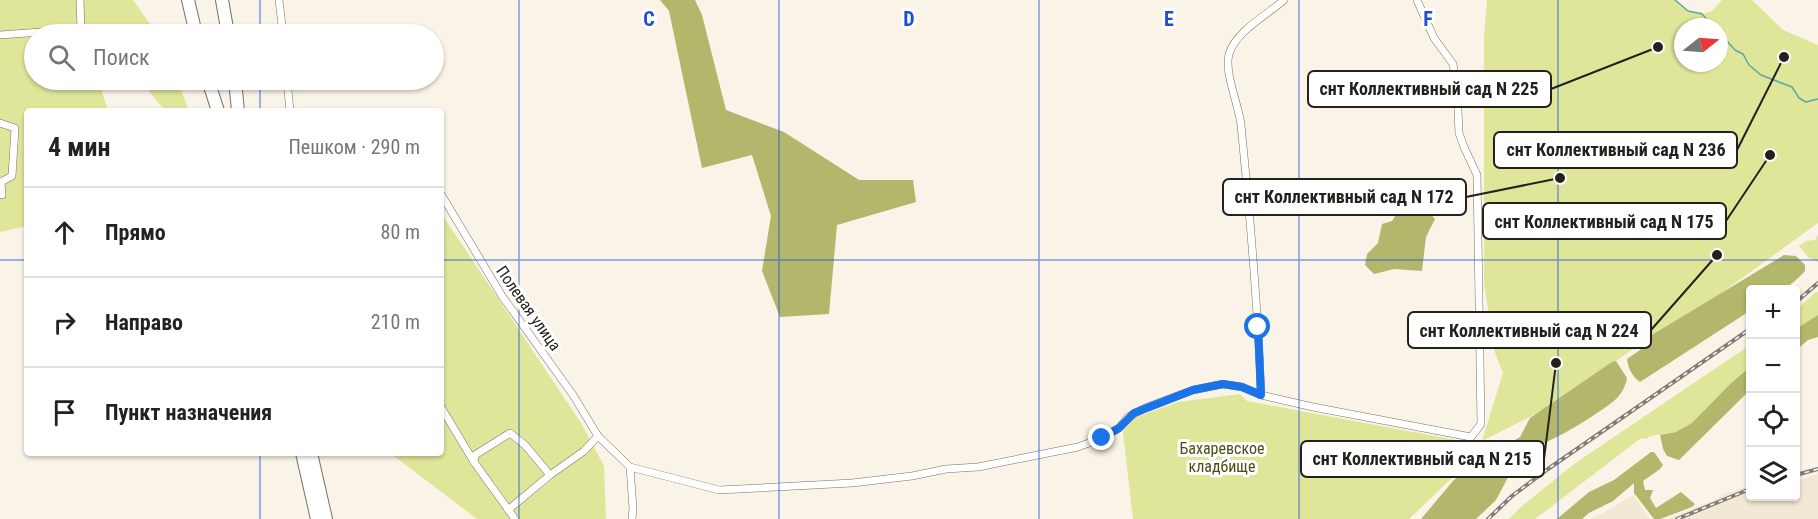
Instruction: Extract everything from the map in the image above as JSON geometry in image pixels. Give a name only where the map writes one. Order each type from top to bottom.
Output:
[{"type":"highway","points":[[188,0],[194,24]]},
{"type":"highway","points":[[222,0],[228,24]]},
{"type":"highway","points":[[211,90],[217,108]]},
{"type":"highway","points":[[236,90],[238,108]]},
{"type":"highway","points":[[303,456],[317,519]]},
{"type":"highway","points":[[312,456],[326,519]]},
{"type":"street","points":[[80,0],[81,24]]},
{"type":"street","points":[[228,0],[230,24]]},
{"type":"street","points":[[279,0],[282,24]]},
{"type":"street","points":[[1261,395],[1249,204],[1240,115],[1229,73],[1228,57],[1232,46],[1242,34],[1284,0]]},
{"type":"street","points":[[632,519],[630,467],[726,491],[852,483],[912,476],[946,469],[978,467],[1078,447],[1102,438],[1119,428],[1128,417],[1145,408],[1193,390],[1223,384],[1242,387],[1261,395],[1312,407],[1472,437],[1481,424],[1478,175],[1459,133],[1457,87],[1453,64],[1434,38],[1417,0]]},
{"type":"street","points":[[0,35],[24,34]]},
{"type":"street","points":[[288,90],[290,108]]},
{"type":"street","points":[[0,123],[15,128],[12,176],[2,182],[2,195]]},
{"type":"street","name":"Полевая улица","points":[[444,199],[502,296],[573,395],[598,436],[630,467]]},
{"type":"street","points":[[444,412],[474,462],[515,519]]},
{"type":"street","points":[[474,462],[475,455],[510,433],[525,445],[550,475]]},
{"type":"street","points":[[508,510],[550,475],[584,451],[598,436]]},
{"type":"street","points":[[508,510],[509,519]]},
{"type":"shaded area","points":[[1818,474],[1818,519],[1668,519],[1746,486],[1746,501],[1800,501],[1800,480]]},
{"type":"shaded area","points":[[1633,495],[1650,519],[1590,519],[1601,514]]},
{"type":"green space","points":[[0,0],[133,0],[150,24],[24,24],[24,90],[101,90],[107,108],[24,108],[24,227],[0,232]]},
{"type":"green space","points":[[660,0],[695,0],[702,15],[726,110],[784,132],[859,180],[913,180],[916,202],[837,225],[829,314],[780,317],[762,271],[771,216],[752,155],[702,168],[669,11]]},
{"type":"green space","points":[[1487,0],[1675,0],[1688,11],[1703,14],[1712,11],[1722,0],[1752,0],[1783,30],[1818,45],[1818,223],[1720,294],[1646,340],[1555,404],[1482,441],[1503,373],[1495,353],[1484,284],[1484,37]]},
{"type":"green space","points":[[148,90],[181,90],[188,108],[163,108]]},
{"type":"green space","points":[[1400,208],[1426,209],[1435,219],[1426,237],[1422,271],[1394,269],[1374,274],[1365,265],[1367,254],[1378,243],[1382,224],[1392,221]]},
{"type":"green space","points":[[444,218],[581,423],[604,466],[606,519],[477,519],[394,456],[444,456]]},
{"type":"green space","points":[[1818,234],[1818,262],[1809,258],[1799,246],[1806,241],[1815,240]]},
{"type":"green space","points":[[1784,255],[1796,256],[1805,265],[1805,271],[1789,285],[1746,285],[1745,314],[1640,382],[1629,369],[1627,359],[1640,350],[1647,338]]},
{"type":"green space","points":[[1818,292],[1818,315],[1800,326],[1800,306]]},
{"type":"green space","points":[[1818,315],[1818,337],[1808,340],[1800,347],[1800,326]]},
{"type":"green space","points":[[1746,348],[1746,370],[1692,423],[1676,432],[1650,436],[1646,439],[1641,438],[1535,519],[1509,519],[1574,464]]},
{"type":"green space","points":[[1616,361],[1627,378],[1621,394],[1608,406],[1574,428],[1532,448],[1514,454],[1499,455],[1490,449],[1493,445],[1520,437],[1530,418]]},
{"type":"green space","points":[[1746,370],[1746,394],[1679,460],[1667,456],[1660,435],[1676,432],[1692,423]]},
{"type":"green space","name":"Бахаревское кладбище","points":[[1240,394],[1247,401],[1472,443],[1479,452],[1409,519],[1133,519],[1123,433],[1129,420],[1178,402]]},
{"type":"green space","points":[[1654,452],[1663,465],[1643,481],[1645,490],[1653,490],[1650,498],[1656,508],[1681,492],[1695,504],[1692,507],[1660,519],[1654,519],[1634,493],[1634,483],[1613,501],[1582,519],[1557,519],[1589,492],[1614,480]]},
{"type":"green space","points":[[1481,455],[1502,462],[1515,461],[1496,500],[1476,519],[1421,519],[1453,481]]},
{"type":"waterway","points":[[1675,0],[1688,11],[1702,14],[1706,18]]},
{"type":"waterway","points":[[1728,42],[1743,54],[1749,65],[1761,75],[1792,87],[1799,98],[1806,102],[1818,99]]},
{"type":"railway","points":[[1800,299],[1818,283]]},
{"type":"railway","points":[[1488,519],[1512,496],[1548,469],[1746,332]]},
{"type":"railway","points":[[1800,474],[1818,469]]},
{"type":"railway","points":[[1677,519],[1746,491]]},
{"type":"place","name":"снт Коллективный сад N 225","points":[[1658,47]]},
{"type":"place","name":"снт Коллективный сад N 236","points":[[1784,57]]},
{"type":"place","name":"снт Коллективный сад N 175","points":[[1770,155]]},
{"type":"place","name":"снт Коллективный сад N 172","points":[[1560,178]]},
{"type":"place","name":"снт Коллективный сад N 224","points":[[1717,255]]},
{"type":"place","name":"снт Коллективный сад N 215","points":[[1556,363]]},
{"type":"route","points":[[1102,438],[1119,428],[1134,413],[1193,390],[1223,384],[1242,387],[1261,395],[1258,327]]}]
